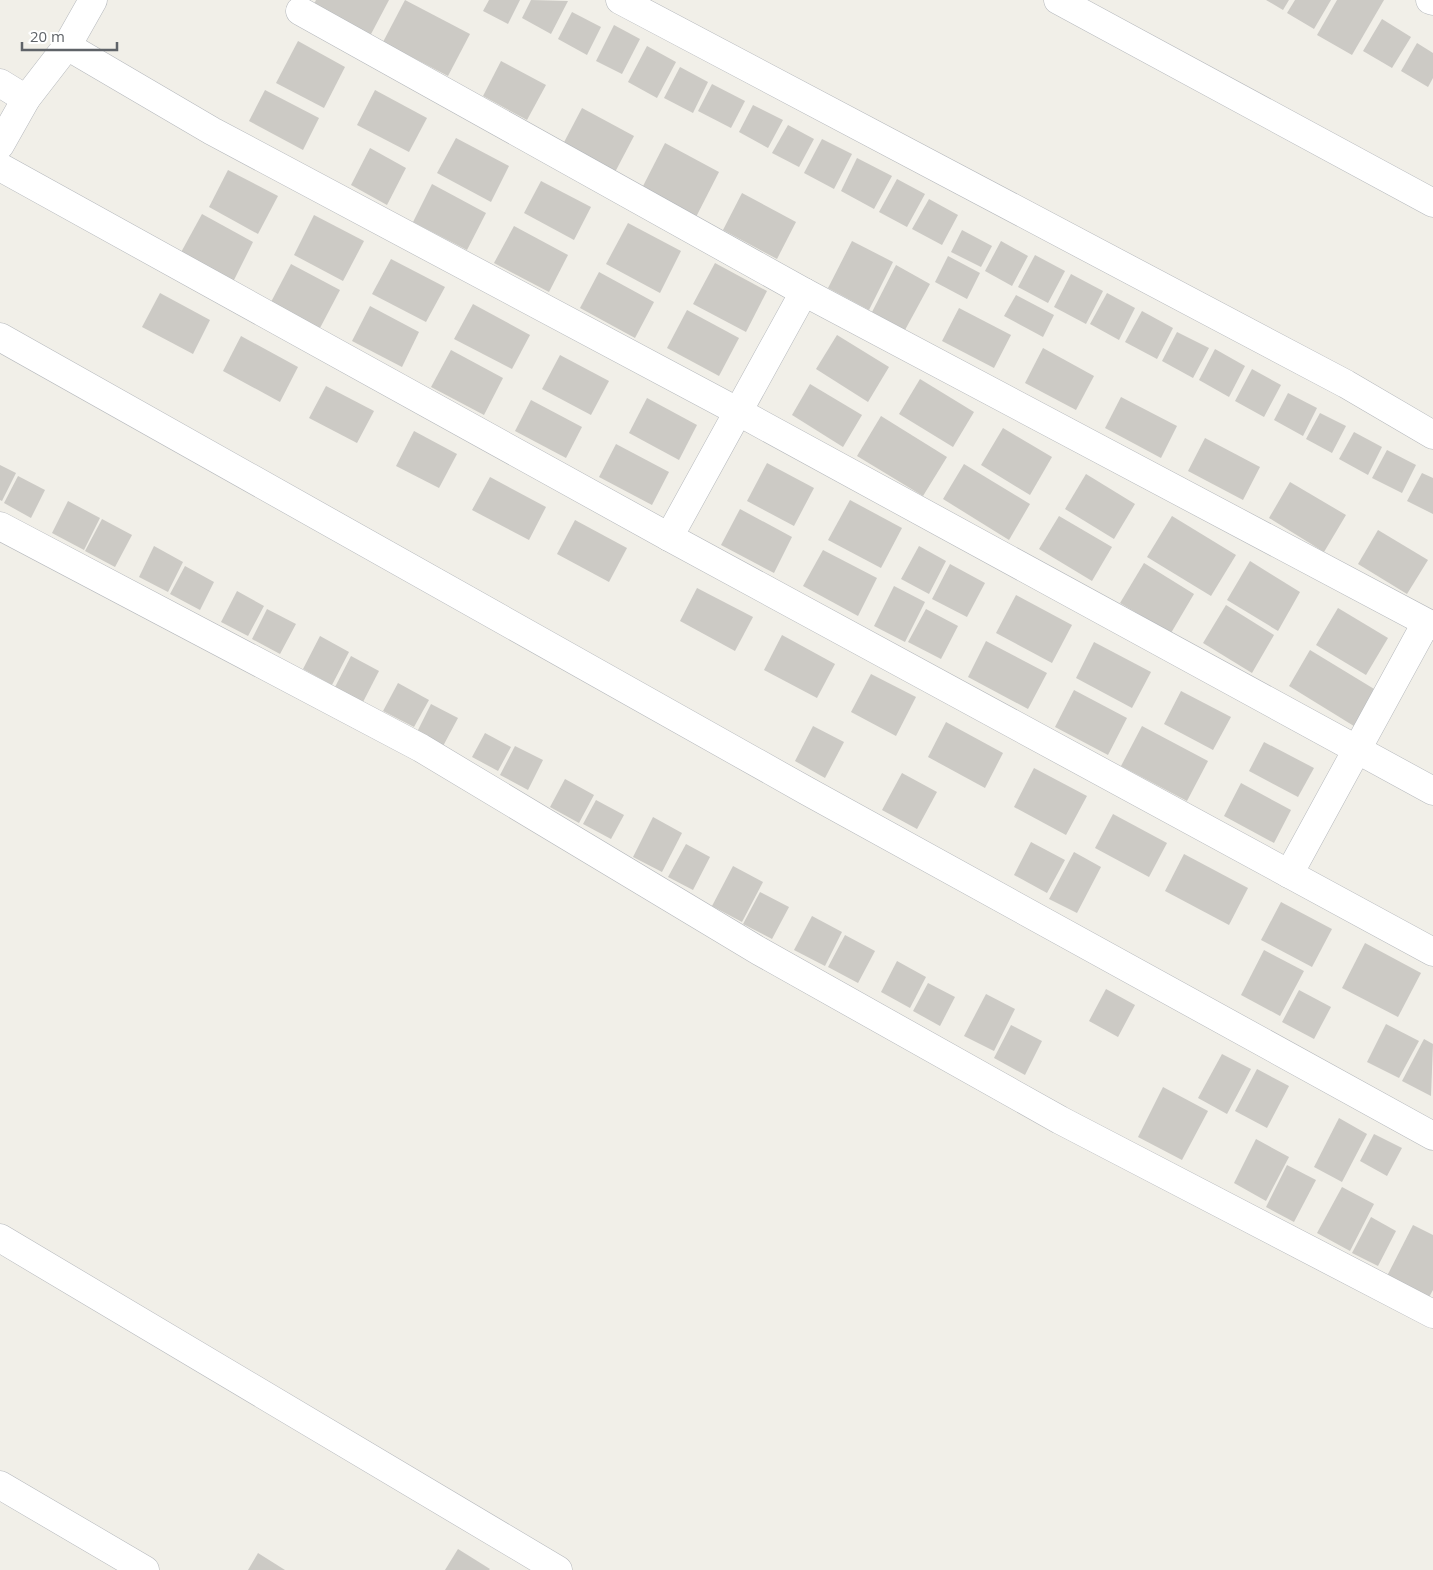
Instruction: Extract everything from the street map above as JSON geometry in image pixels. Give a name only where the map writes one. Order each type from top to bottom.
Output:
[{"type":"street","points":[[0,144],[26,99],[67,46],[93,0]]},
{"type":"street","points":[[620,0],[1346,384],[1433,435]]},
{"type":"street","points":[[1058,0],[1433,203]]},
{"type":"street","points":[[300,11],[804,292],[1430,625],[1357,750],[1289,874]]},
{"type":"street","points":[[67,46],[212,131],[737,411],[1433,791]]},
{"type":"street","points":[[0,83],[26,99]]},
{"type":"street","points":[[0,167],[669,537],[1433,952]]},
{"type":"street","points":[[669,537],[804,292]]},
{"type":"street","points":[[0,337],[798,786],[1433,1136]]},
{"type":"street","points":[[0,526],[421,748],[759,951],[1060,1120],[1433,1314]]},
{"type":"street","points":[[0,1238],[558,1570]]},
{"type":"street","points":[[0,1485],[145,1570]]},
{"type":"building","points":[[316,0],[389,0],[370,36],[313,6]]},
{"type":"building","points":[[405,0],[470,34],[448,76],[383,42]]},
{"type":"building","points":[[489,0],[520,0],[508,24],[483,11]]},
{"type":"building","points":[[531,0],[568,1],[551,34],[522,18]]},
{"type":"building","points":[[1266,0],[1289,0],[1283,10]]},
{"type":"building","points":[[1295,0],[1331,0],[1314,29],[1287,13]]},
{"type":"building","points":[[1337,0],[1384,0],[1352,55],[1317,35]]},
{"type":"building","points":[[572,12],[601,27],[587,55],[558,39]]},
{"type":"building","points":[[1382,19],[1411,37],[1392,68],[1363,51]]},
{"type":"building","points":[[614,25],[640,39],[622,74],[596,61]]},
{"type":"building","points":[[298,41],[345,67],[324,108],[276,83]]},
{"type":"building","points":[[1417,43],[1433,53],[1433,78],[1428,87],[1401,71]]},
{"type":"building","points":[[647,46],[676,62],[657,98],[628,82]]},
{"type":"building","points":[[501,61],[546,85],[527,120],[483,96]]},
{"type":"building","points":[[680,67],[708,82],[693,113],[664,98]]},
{"type":"building","points":[[712,84],[745,101],[731,128],[698,111]]},
{"type":"building","points":[[265,90],[319,118],[303,150],[249,121]]},
{"type":"building","points":[[375,90],[427,118],[409,152],[357,125]]},
{"type":"building","points":[[753,105],[783,120],[768,148],[739,132]]},
{"type":"building","points":[[582,108],[634,136],[613,176],[561,148]]},
{"type":"building","points":[[788,125],[814,139],[799,167],[772,153]]},
{"type":"building","points":[[456,138],[509,166],[491,202],[437,173]]},
{"type":"building","points":[[822,139],[852,154],[834,189],[804,173]]},
{"type":"building","points":[[665,143],[719,172],[696,217],[642,188]]},
{"type":"building","points":[[370,148],[406,168],[387,205],[351,185]]},
{"type":"building","points":[[857,158],[892,176],[874,209],[841,191]]},
{"type":"building","points":[[228,170],[278,196],[258,234],[209,207]]},
{"type":"building","points":[[897,179],[925,194],[907,227],[879,212]]},
{"type":"building","points":[[541,181],[591,207],[574,240],[524,213]]},
{"type":"building","points":[[432,184],[486,213],[467,250],[413,222]]},
{"type":"building","points":[[742,193],[796,222],[777,259],[723,230]]},
{"type":"building","points":[[929,199],[958,215],[942,245],[912,229]]},
{"type":"building","points":[[202,214],[253,242],[232,284],[179,256]]},
{"type":"building","points":[[314,215],[364,241],[343,281],[294,255]]},
{"type":"building","points":[[628,223],[681,251],[660,293],[606,264]]},
{"type":"building","points":[[514,226],[568,255],[549,292],[494,263]]},
{"type":"building","points":[[962,230],[992,246],[981,267],[951,252]]},
{"type":"building","points":[[852,241],[893,262],[869,310],[828,288]]},
{"type":"building","points":[[1001,241],[1028,256],[1012,286],[985,271]]},
{"type":"building","points":[[1035,255],[1065,271],[1048,303],[1018,287]]},
{"type":"building","points":[[948,256],[980,273],[967,299],[935,282]]},
{"type":"building","points":[[391,259],[445,287],[426,322],[372,294]]},
{"type":"building","points":[[715,263],[767,291],[746,332],[693,304]]},
{"type":"building","points":[[291,264],[340,290],[320,328],[271,302]]},
{"type":"building","points":[[896,265],[930,284],[905,330],[872,312]]},
{"type":"building","points":[[599,272],[654,302],[635,338],[580,308]]},
{"type":"building","points":[[1071,274],[1103,291],[1086,324],[1054,307]]},
{"type":"building","points":[[160,293],[210,320],[193,354],[142,327]]},
{"type":"building","points":[[1107,293],[1135,308],[1119,340],[1090,324]]},
{"type":"building","points":[[1016,295],[1054,315],[1043,337],[1004,316]]},
{"type":"building","points":[[473,304],[530,335],[512,369],[454,339]]},
{"type":"building","points":[[370,306],[419,332],[402,367],[352,341]]},
{"type":"building","points":[[959,308],[1011,335],[994,368],[942,341]]},
{"type":"building","points":[[687,310],[739,338],[719,376],[667,348]]},
{"type":"building","points":[[1142,311],[1173,328],[1157,359],[1125,342]]},
{"type":"building","points":[[1177,332],[1209,348],[1193,378],[1162,361]]},
{"type":"building","points":[[837,335],[889,367],[868,402],[816,369]]},
{"type":"building","points":[[241,336],[298,367],[280,402],[223,371]]},
{"type":"building","points":[[1043,348],[1094,376],[1076,410],[1025,383]]},
{"type":"building","points":[[1215,349],[1245,366],[1229,397],[1199,380]]},
{"type":"building","points":[[451,350],[503,378],[484,415],[431,387]]},
{"type":"building","points":[[560,355],[609,381],[591,415],[542,389]]},
{"type":"building","points":[[1252,369],[1281,385],[1264,417],[1235,401]]},
{"type":"building","points":[[920,379],[974,412],[953,447],[899,414]]},
{"type":"building","points":[[810,384],[862,415],[843,447],[792,415]]},
{"type":"building","points":[[326,386],[374,411],[357,443],[309,418]]},
{"type":"building","points":[[1288,393],[1317,408],[1303,436],[1274,420]]},
{"type":"building","points":[[1121,397],[1177,426],[1161,458],[1105,428]]},
{"type":"building","points":[[647,398],[697,425],[679,460],[629,433]]},
{"type":"building","points":[[531,400],[582,427],[566,458],[515,431]]},
{"type":"building","points":[[1320,413],[1346,426],[1332,453],[1306,439]]},
{"type":"building","points":[[881,416],[947,457],[923,496],[857,456]]},
{"type":"building","points":[[1003,428],[1052,457],[1030,495],[981,465]]},
{"type":"building","points":[[414,431],[457,454],[439,488],[396,466]]},
{"type":"building","points":[[1354,432],[1382,447],[1368,475],[1339,459]]},
{"type":"building","points":[[1205,438],[1260,467],[1243,500],[1188,471]]},
{"type":"building","points":[[616,444],[669,472],[652,505],[599,477]]},
{"type":"building","points":[[1387,450],[1416,465],[1402,493],[1372,478]]},
{"type":"building","points":[[767,463],[814,488],[794,526],[747,501]]},
{"type":"building","points":[[964,464],[1030,504],[1009,540],[943,499]]},
{"type":"building","points":[[0,465],[16,473],[2,501],[0,500]]},
{"type":"building","points":[[1422,473],[1433,478],[1433,514],[1407,501]]},
{"type":"building","points":[[1086,474],[1135,504],[1114,539],[1065,509]]},
{"type":"building","points":[[18,476],[45,490],[31,518],[4,503]]},
{"type":"building","points":[[490,477],[546,507],[529,540],[472,510]]},
{"type":"building","points":[[1290,482],[1346,515],[1324,552],[1269,518]]},
{"type":"building","points":[[850,500],[902,528],[881,568],[828,540]]},
{"type":"building","points":[[68,501],[100,518],[84,550],[52,533]]},
{"type":"building","points":[[740,509],[792,537],[774,573],[721,545]]},
{"type":"building","points":[[1059,516],[1112,547],[1092,581],[1039,549]]},
{"type":"building","points":[[1172,516],[1236,555],[1211,596],[1147,557]]},
{"type":"building","points":[[102,519],[132,535],[115,567],[85,551]]},
{"type":"building","points":[[575,520],[627,548],[609,582],[557,554]]},
{"type":"building","points":[[1378,530],[1428,560],[1407,594],[1358,564]]},
{"type":"building","points":[[154,546],[183,562],[168,592],[139,577]]},
{"type":"building","points":[[919,546],[946,561],[929,594],[901,579]]},
{"type":"building","points":[[823,550],[877,578],[858,616],[803,586]]},
{"type":"building","points":[[1250,561],[1300,592],[1278,631],[1227,600]]},
{"type":"building","points":[[1144,563],[1194,594],[1171,633],[1120,603]]},
{"type":"building","points":[[950,564],[985,583],[967,617],[932,599]]},
{"type":"building","points":[[185,566],[214,582],[200,610],[170,594]]},
{"type":"building","points":[[894,586],[925,602],[905,642],[874,626]]},
{"type":"building","points":[[697,588],[753,617],[735,651],[680,621]]},
{"type":"building","points":[[237,591],[264,606],[248,636],[221,622]]},
{"type":"building","points":[[1016,595],[1072,625],[1052,663],[996,633]]},
{"type":"building","points":[[1226,605],[1274,635],[1252,673],[1203,643]]},
{"type":"building","points":[[1338,608],[1388,638],[1366,675],[1316,645]]},
{"type":"building","points":[[267,609],[296,624],[280,654],[252,639]]},
{"type":"building","points":[[926,609],[958,626],[941,659],[908,642]]},
{"type":"building","points":[[782,635],[835,664],[817,698],[764,670]]},
{"type":"building","points":[[320,636],[349,652],[332,685],[303,669]]},
{"type":"building","points":[[986,641],[1047,673],[1028,709],[968,677]]},
{"type":"building","points":[[1094,642],[1151,672],[1132,708],[1076,678]]},
{"type":"building","points":[[1310,650],[1384,695],[1362,731],[1289,686]]},
{"type":"building","points":[[351,656],[379,671],[363,702],[335,687]]},
{"type":"building","points":[[871,674],[916,697],[896,736],[851,712]]},
{"type":"building","points":[[398,683],[429,700],[414,727],[383,711]]},
{"type":"building","points":[[1074,690],[1127,718],[1108,755],[1055,727]]},
{"type":"building","points":[[1181,691],[1231,717],[1213,750],[1164,724]]},
{"type":"building","points":[[431,704],[458,718],[442,748],[416,734]]},
{"type":"building","points":[[946,722],[1003,753],[985,788],[928,757]]},
{"type":"building","points":[[813,726],[844,742],[825,778],[795,761]]},
{"type":"building","points":[[1142,726],[1208,761],[1187,801],[1121,766]]},
{"type":"building","points":[[485,733],[511,747],[498,771],[472,757]]},
{"type":"building","points":[[1264,742],[1314,768],[1298,797],[1249,771]]},
{"type":"building","points":[[515,746],[543,760],[528,790],[500,775]]},
{"type":"building","points":[[1034,768],[1087,796],[1066,835],[1014,807]]},
{"type":"building","points":[[902,773],[937,792],[917,829],[882,810]]},
{"type":"building","points":[[565,779],[594,795],[579,823],[550,807]]},
{"type":"building","points":[[1241,783],[1291,810],[1274,843],[1224,816]]},
{"type":"building","points":[[596,800],[624,815],[611,839],[583,824]]},
{"type":"building","points":[[1113,814],[1167,843],[1149,877],[1095,848]]},
{"type":"building","points":[[653,817],[682,833],[662,872],[633,857]]},
{"type":"building","points":[[1031,842],[1065,860],[1047,893],[1014,875]]},
{"type":"building","points":[[686,844],[710,857],[693,890],[668,877]]},
{"type":"building","points":[[1074,852],[1101,867],[1077,913],[1049,899]]},
{"type":"building","points":[[1184,854],[1248,888],[1229,925],[1165,891]]},
{"type":"building","points":[[733,866],[763,882],[742,922],[712,906]]},
{"type":"building","points":[[760,892],[789,907],[772,939],[743,924]]},
{"type":"building","points":[[1281,902],[1332,929],[1312,967],[1261,940]]},
{"type":"building","points":[[812,916],[842,932],[825,966],[794,950]]},
{"type":"building","points":[[845,935],[875,951],[858,983],[828,967]]},
{"type":"building","points":[[1365,943],[1421,973],[1398,1017],[1342,988]]},
{"type":"building","points":[[1264,950],[1304,971],[1280,1016],[1241,995]]},
{"type":"building","points":[[897,961],[926,977],[910,1008],[881,992]]},
{"type":"building","points":[[928,983],[955,997],[940,1026],[913,1011]]},
{"type":"building","points":[[1106,989],[1135,1005],[1118,1037],[1089,1021]]},
{"type":"building","points":[[1299,990],[1331,1007],[1314,1039],[1282,1022]]},
{"type":"building","points":[[986,994],[1015,1009],[994,1051],[964,1036]]},
{"type":"building","points":[[1386,1024],[1419,1041],[1399,1078],[1367,1062]]},
{"type":"building","points":[[1011,1025],[1042,1041],[1025,1075],[994,1058]]},
{"type":"building","points":[[1424,1039],[1433,1044],[1431,1096],[1402,1081]]},
{"type":"building","points":[[1222,1054],[1251,1069],[1227,1114],[1198,1098]]},
{"type":"building","points":[[1257,1069],[1289,1086],[1267,1128],[1235,1111]]},
{"type":"building","points":[[1163,1087],[1208,1111],[1182,1160],[1138,1137]]},
{"type":"building","points":[[1339,1118],[1367,1134],[1342,1182],[1314,1167]]},
{"type":"building","points":[[1374,1134],[1402,1148],[1387,1176],[1360,1161]]},
{"type":"building","points":[[1256,1139],[1289,1157],[1266,1201],[1234,1183]]},
{"type":"building","points":[[1287,1165],[1316,1180],[1294,1222],[1266,1207]]},
{"type":"building","points":[[1342,1187],[1374,1204],[1350,1251],[1317,1233]]},
{"type":"building","points":[[1371,1217],[1396,1231],[1378,1266],[1352,1253]]},
{"type":"building","points":[[1413,1225],[1433,1235],[1433,1290],[1428,1299],[1387,1276]]},
{"type":"building","points":[[458,1549],[490,1569],[445,1570]]},
{"type":"building","points":[[258,1553],[285,1570],[248,1570]]}]
